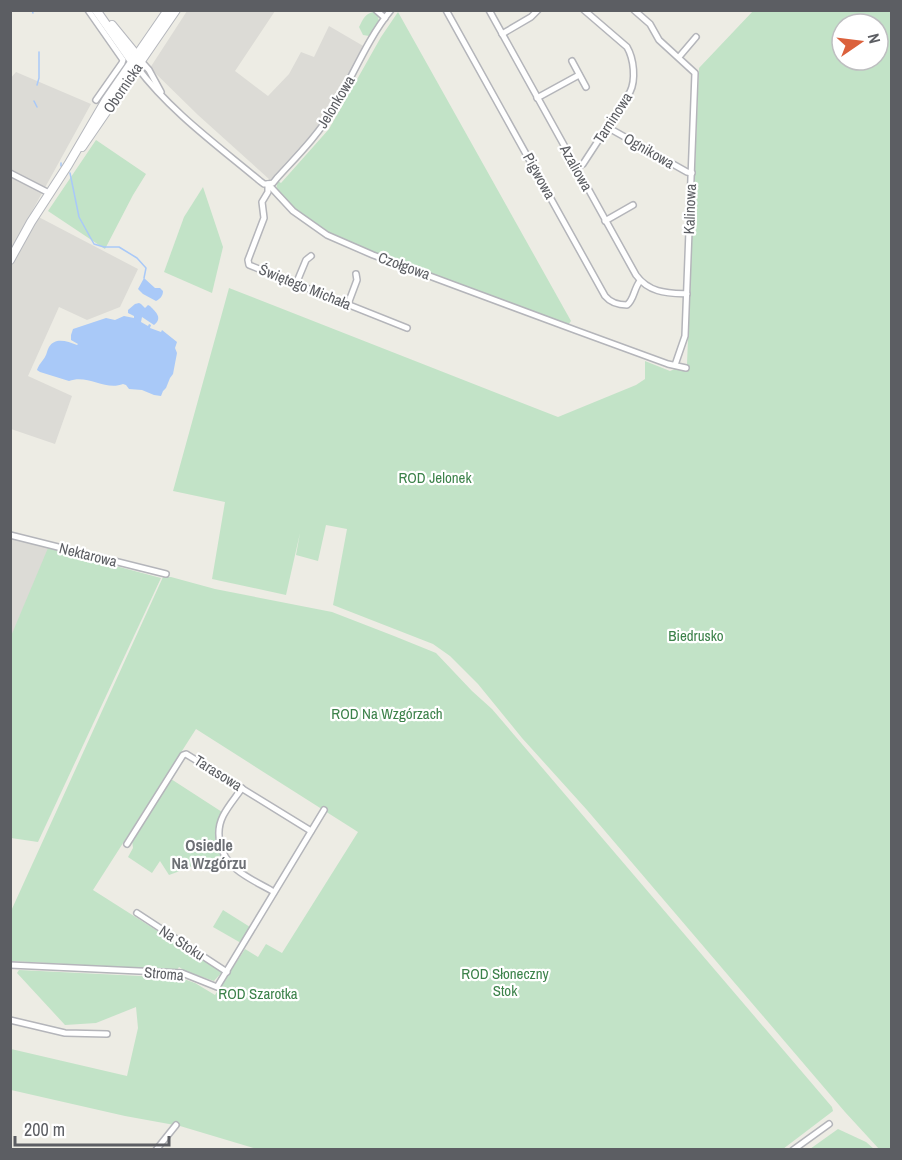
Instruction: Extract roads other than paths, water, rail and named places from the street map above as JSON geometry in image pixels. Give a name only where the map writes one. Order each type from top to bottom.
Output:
[{"type":"main road","name":"Obornicka","points":[[68,165],[88,140],[127,81],[148,39],[168,10]]},
{"type":"main road","name":"Obornicka","points":[[10,260],[27,228],[68,165],[96,116],[176,10]]},
{"type":"main road","points":[[93,11],[135,62]]},
{"type":"main road","points":[[93,11],[126,42],[135,62]]},
{"type":"main road","points":[[126,42],[136,45],[148,39]]},
{"type":"street","points":[[375,10],[384,18]]},
{"type":"street","name":"Jelonkowa","points":[[268,184],[278,178],[326,121],[384,18],[391,10]]},
{"type":"street","name":"Pigwowa","points":[[446,10],[605,296],[609,300],[627,306],[640,281]]},
{"type":"street","name":"Azaliowa","points":[[489,10],[640,281]]},
{"type":"street","points":[[502,34],[531,17],[538,10]]},
{"type":"street","name":"Tarninowa","points":[[576,168],[583,164],[633,86],[634,80],[631,55],[627,47],[584,10]]},
{"type":"street","name":"Kalinowa","points":[[634,10],[650,24],[659,40],[695,73],[685,336],[675,365]]},
{"type":"street","points":[[93,11],[123,60],[96,100]]},
{"type":"street","points":[[679,57],[696,37]]},
{"type":"street","points":[[572,61],[586,87]]},
{"type":"street","name":"Czołgowa","points":[[135,62],[154,88],[197,128],[260,181],[268,184],[293,211],[327,235],[373,255],[575,330],[686,368]]},
{"type":"street","name":"Czołgowa","points":[[135,62],[152,74],[163,96]]},
{"type":"street","points":[[537,98],[579,75]]},
{"type":"street","points":[[127,81],[136,76],[144,77]]},
{"type":"street","name":"Ognikowa","points":[[607,127],[692,173]]},
{"type":"street","points":[[10,173],[49,193]]},
{"type":"street","name":"Świętego Michała","points":[[268,184],[268,192],[262,202],[264,218],[248,262],[252,266],[296,284],[407,327]]},
{"type":"street","points":[[605,221],[633,205]]},
{"type":"street","points":[[296,284],[306,260],[311,256]]},
{"type":"street","points":[[348,304],[357,280],[356,274]]},
{"type":"street","points":[[640,281],[645,286],[664,293],[687,294]]},
{"type":"street","name":"Nektarowa","points":[[10,535],[166,574]]},
{"type":"street","name":"Tarasowa","points":[[127,844],[183,755],[189,755],[311,831]]},
{"type":"street","points":[[242,788],[221,822],[219,838],[221,848],[225,858],[233,867],[274,892]]},
{"type":"street","points":[[227,972],[324,810]]},
{"type":"street","name":"Na Stoku","points":[[136,914],[227,972]]},
{"type":"street","name":"Stroma","points":[[10,965],[182,973],[217,987],[227,972]]},
{"type":"street","points":[[10,1020],[65,1033],[106,1034]]},
{"type":"street","points":[[793,1149],[829,1124]]},
{"type":"street","points":[[156,1149],[176,1125]]},
{"type":"water","points":[[144,278],[155,288],[163,291],[162,296],[156,301],[138,289]]},
{"type":"water","points":[[139,303],[145,308],[150,306],[158,317],[154,325],[142,317],[141,322],[148,326],[151,325],[150,328],[161,332],[162,330],[177,342],[173,374],[161,396],[142,390],[129,389],[123,384],[110,386],[76,379],[69,381],[37,370],[54,342],[78,344],[71,340],[73,329],[106,318],[115,320],[124,316],[134,318],[128,310]]},
{"type":"waterway","points":[[37,85],[39,52]]},
{"type":"waterway","points":[[34,101],[37,107]]},
{"type":"waterway","points":[[70,173],[79,217],[94,244],[119,247],[137,258],[146,268],[144,278]]},
{"type":"district","name":"Osiedle Na Wzgórzu","points":[[209,854]]},
{"type":"park label","name":"ROD Jelonek","points":[[435,478]]},
{"type":"park label","name":"Biedrusko","points":[[696,636]]},
{"type":"park label","name":"ROD Na Wzgórzach","points":[[387,714]]},
{"type":"park label","name":"ROD Słoneczny Stok","points":[[505,982]]},
{"type":"park label","name":"ROD Szarotka","points":[[258,994]]}]
